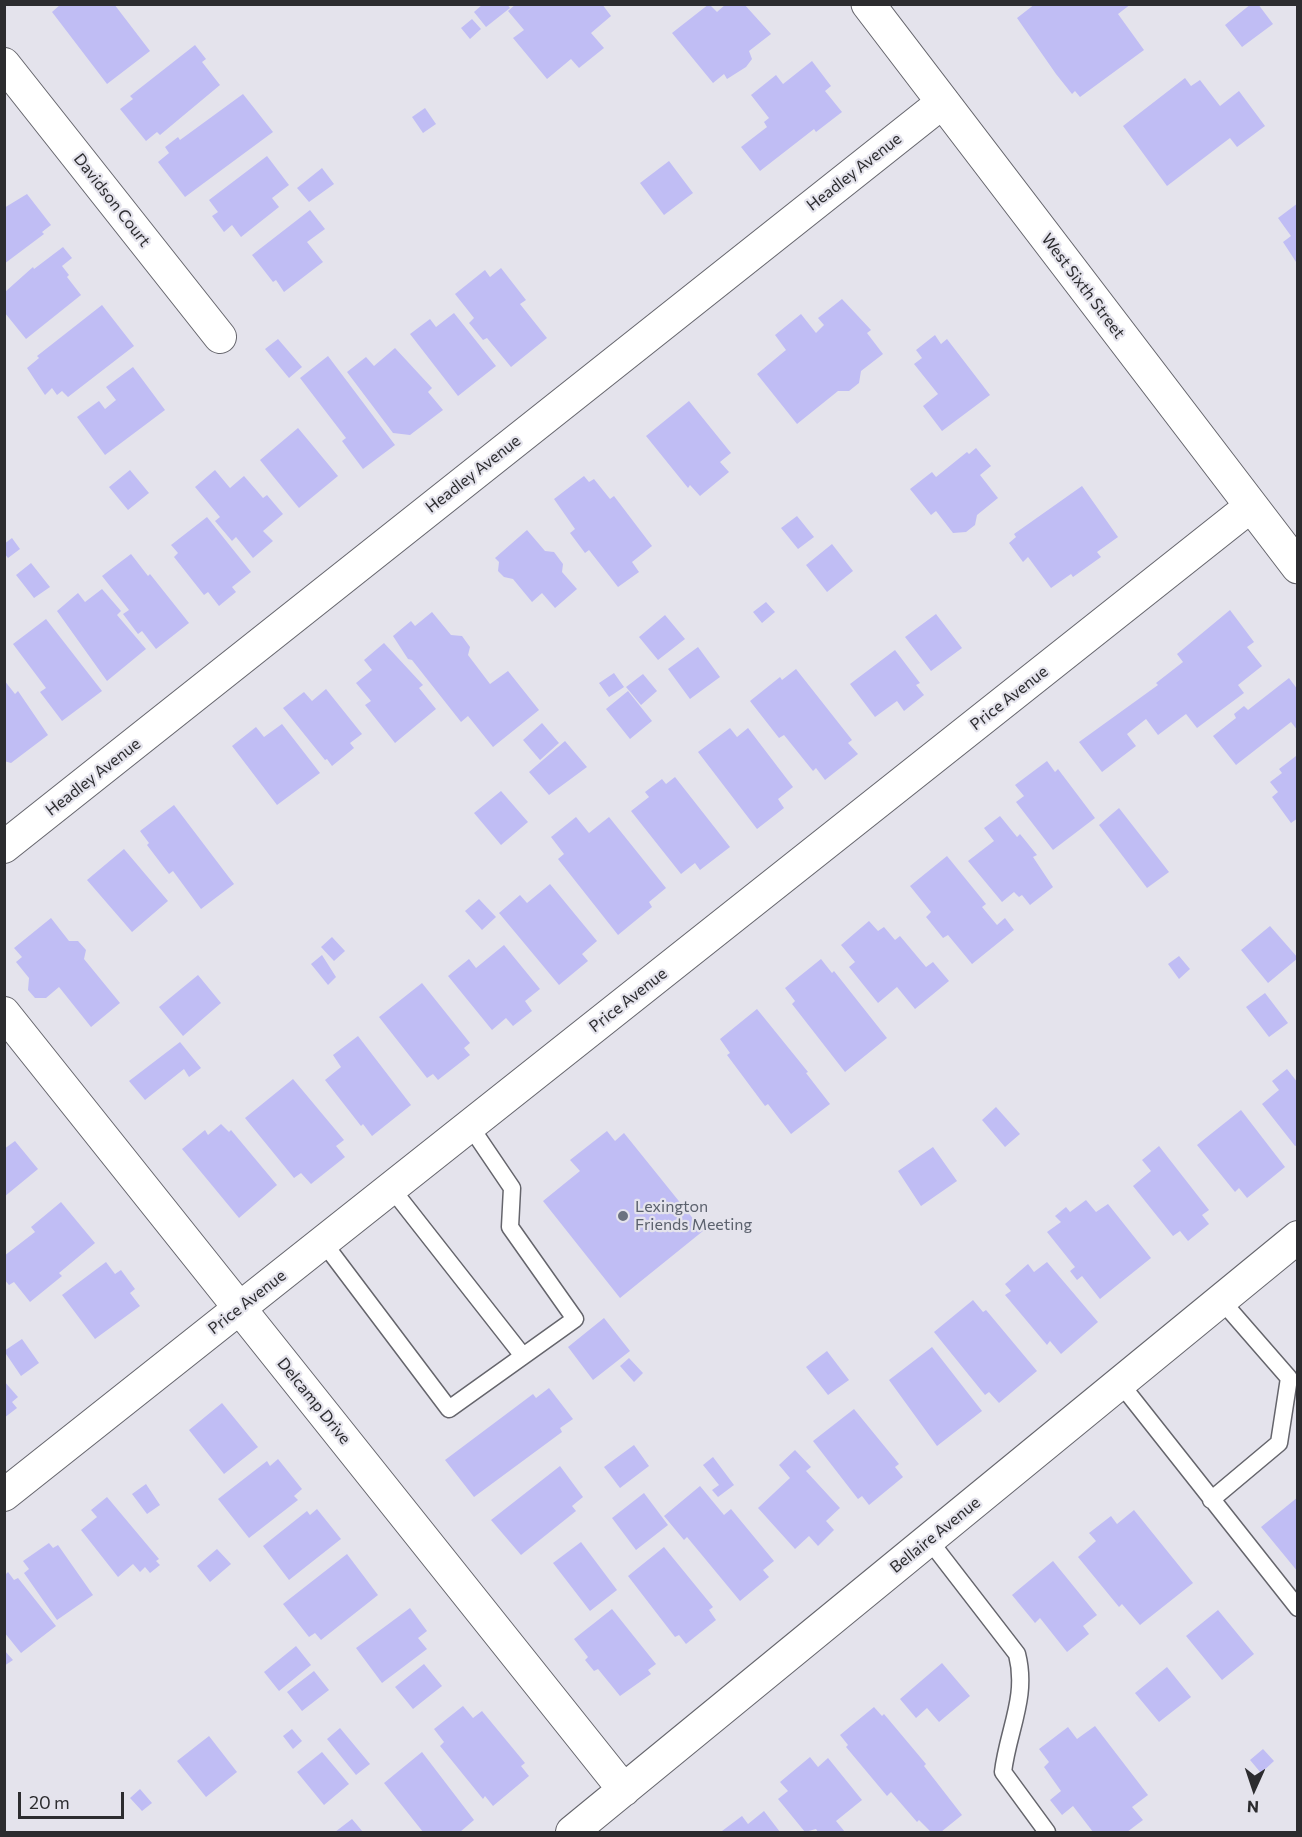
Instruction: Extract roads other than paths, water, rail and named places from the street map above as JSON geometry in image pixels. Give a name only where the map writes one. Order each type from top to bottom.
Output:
[{"type":"street","name":"West Sixth Street","points":[[868,4],[1298,567]]},
{"type":"street","name":"Davidson Court","points":[[4,64],[220,337]]},
{"type":"street","name":"Headley Avenue","points":[[4,847],[943,102]]},
{"type":"street","name":"Price Avenue","points":[[4,1495],[1251,506]]},
{"type":"street","name":"Delcamp Drive","points":[[4,1013],[624,1790]]},
{"type":"street","name":"Bellaire Avenue","points":[[572,1833],[1298,1237]]},
{"type":"lane","points":[[323,1242],[449,1409],[575,1319],[510,1227],[512,1188],[470,1126]]},
{"type":"lane","points":[[392,1188],[523,1356]]},
{"type":"lane","points":[[1211,1500],[1279,1443],[1289,1378],[1221,1300]]},
{"type":"lane","points":[[1120,1383],[1298,1608]]},
{"type":"lane","points":[[929,1540],[1017,1654],[1022,1675],[1020,1701],[1006,1749],[1003,1772],[1047,1833]]},
{"type":"place","name":"Lexington Friends Meeting","points":[[623,1216]]}]
